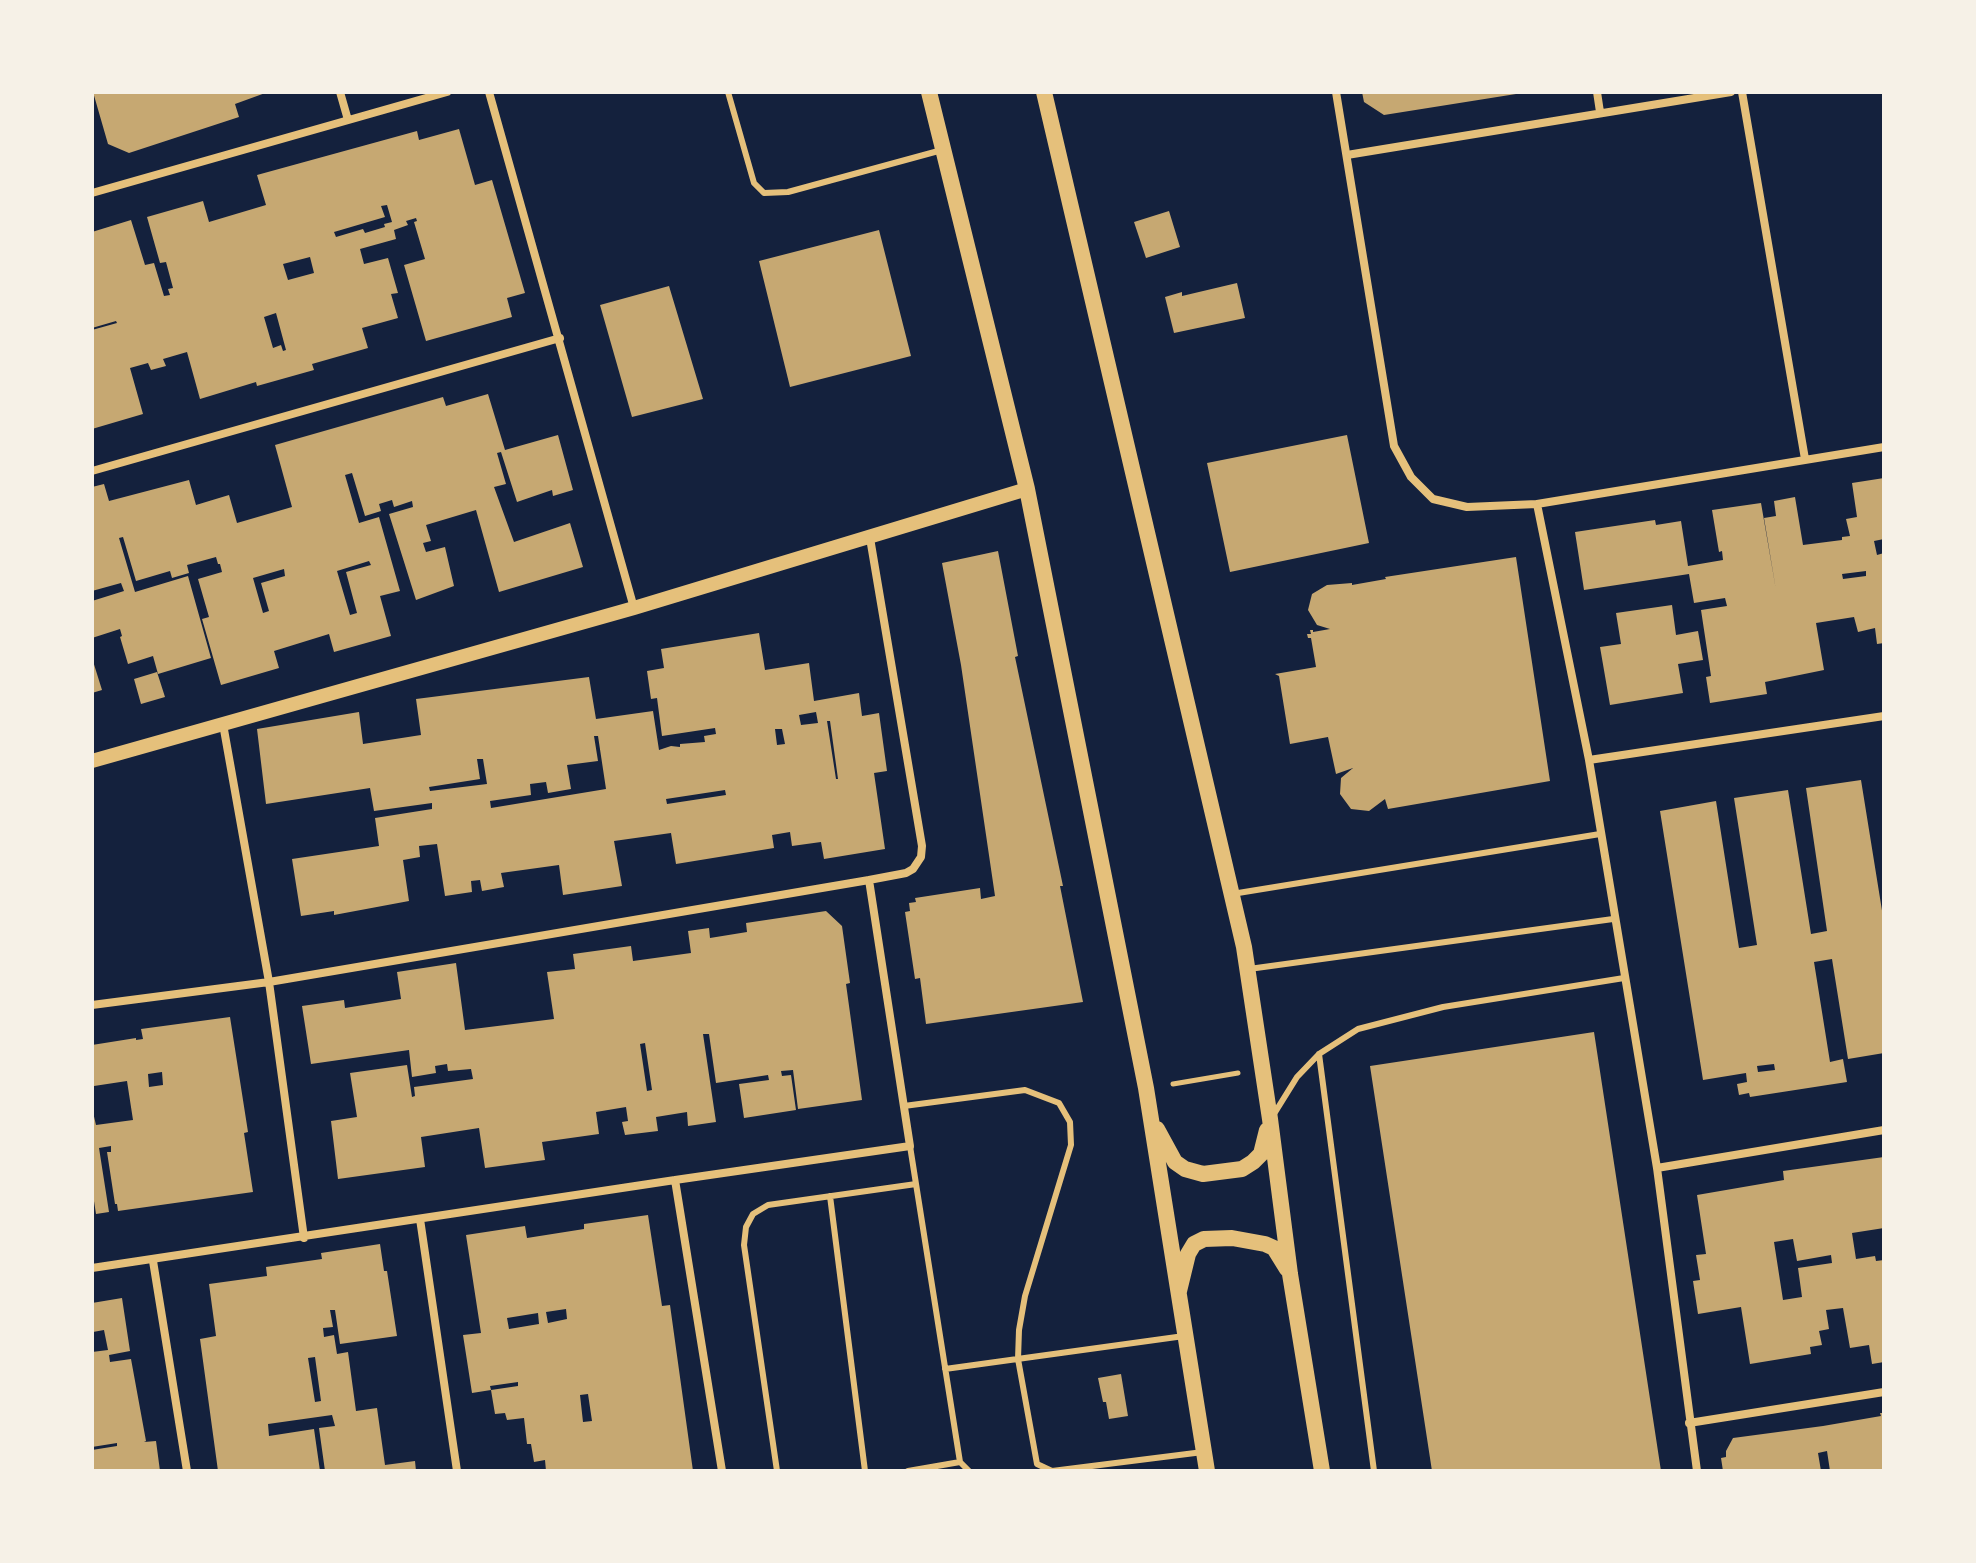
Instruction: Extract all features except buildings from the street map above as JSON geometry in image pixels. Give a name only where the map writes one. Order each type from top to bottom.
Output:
[{"type":"main road","points":[[929,92],[1027,489],[1146,1088],[1177,1298],[1207,1471]]},
{"type":"main road","points":[[1044,92],[1248,969],[1290,1274],[1322,1471]]},
{"type":"main road","points":[[1151,1117],[1175,1162],[1185,1169],[1203,1174],[1242,1169],[1253,1162],[1261,1154],[1270,1119]]},
{"type":"main road","points":[[1177,1298],[1188,1254],[1194,1244],[1204,1239],[1232,1238],[1265,1244],[1274,1248],[1290,1274]]},
{"type":"street","points":[[340,92],[348,120]]},
{"type":"street","points":[[92,193],[447,92]]},
{"type":"street","points":[[489,92],[634,608]]},
{"type":"street","points":[[1336,92],[1394,446],[1411,477],[1433,499],[1467,507],[1537,504],[1884,447]]},
{"type":"street","points":[[1597,92],[1600,112]]},
{"type":"street","points":[[1347,155],[1731,92]]},
{"type":"street","points":[[1742,92],[1805,459]]},
{"type":"street","points":[[92,471],[560,338]]},
{"type":"street","points":[[92,761],[634,608],[1027,489]]},
{"type":"street","points":[[1537,504],[1589,760],[1613,919],[1657,1168],[1697,1471]]},
{"type":"street","points":[[92,1005],[269,982],[869,880],[913,869],[921,857],[922,846],[870,538]]},
{"type":"street","points":[[1589,760],[1884,716]]},
{"type":"street","points":[[223,724],[269,982],[304,1238]]},
{"type":"street","points":[[92,1268],[910,1146],[869,880]]},
{"type":"street","points":[[1657,1168],[1884,1130]]},
{"type":"street","points":[[675,1180],[722,1471]]},
{"type":"street","points":[[420,1219],[457,1471]]},
{"type":"street","points":[[153,1261],[187,1471]]},
{"type":"street","points":[[1689,1423],[1884,1392]]},
{"type":"lane","points":[[728,92],[754,183],[764,193],[788,192],[944,150]]},
{"type":"lane","points":[[1232,894],[1600,834]]},
{"type":"lane","points":[[1248,969],[1613,919]]},
{"type":"lane","points":[[1270,1119],[1297,1077],[1319,1054],[1358,1029],[1443,1007],[1624,978]]},
{"type":"lane","points":[[1319,1054],[1374,1471]]},
{"type":"lane","points":[[904,1106],[1025,1090],[1059,1103],[1070,1122],[1071,1145],[1025,1296],[1019,1330],[1018,1359],[1037,1464],[1052,1471],[1203,1452]]},
{"type":"lane","points":[[910,1146],[960,1462],[969,1471]]},
{"type":"lane","points":[[777,1471],[744,1245],[746,1227],[753,1214],[768,1205],[916,1184]]},
{"type":"lane","points":[[830,1196],[865,1471]]},
{"type":"lane","points":[[945,1369],[1184,1336]]},
{"type":"lane","points":[[908,1471],[960,1462]]},
{"type":"path","points":[[1146,1088],[1263,1069]]}]
